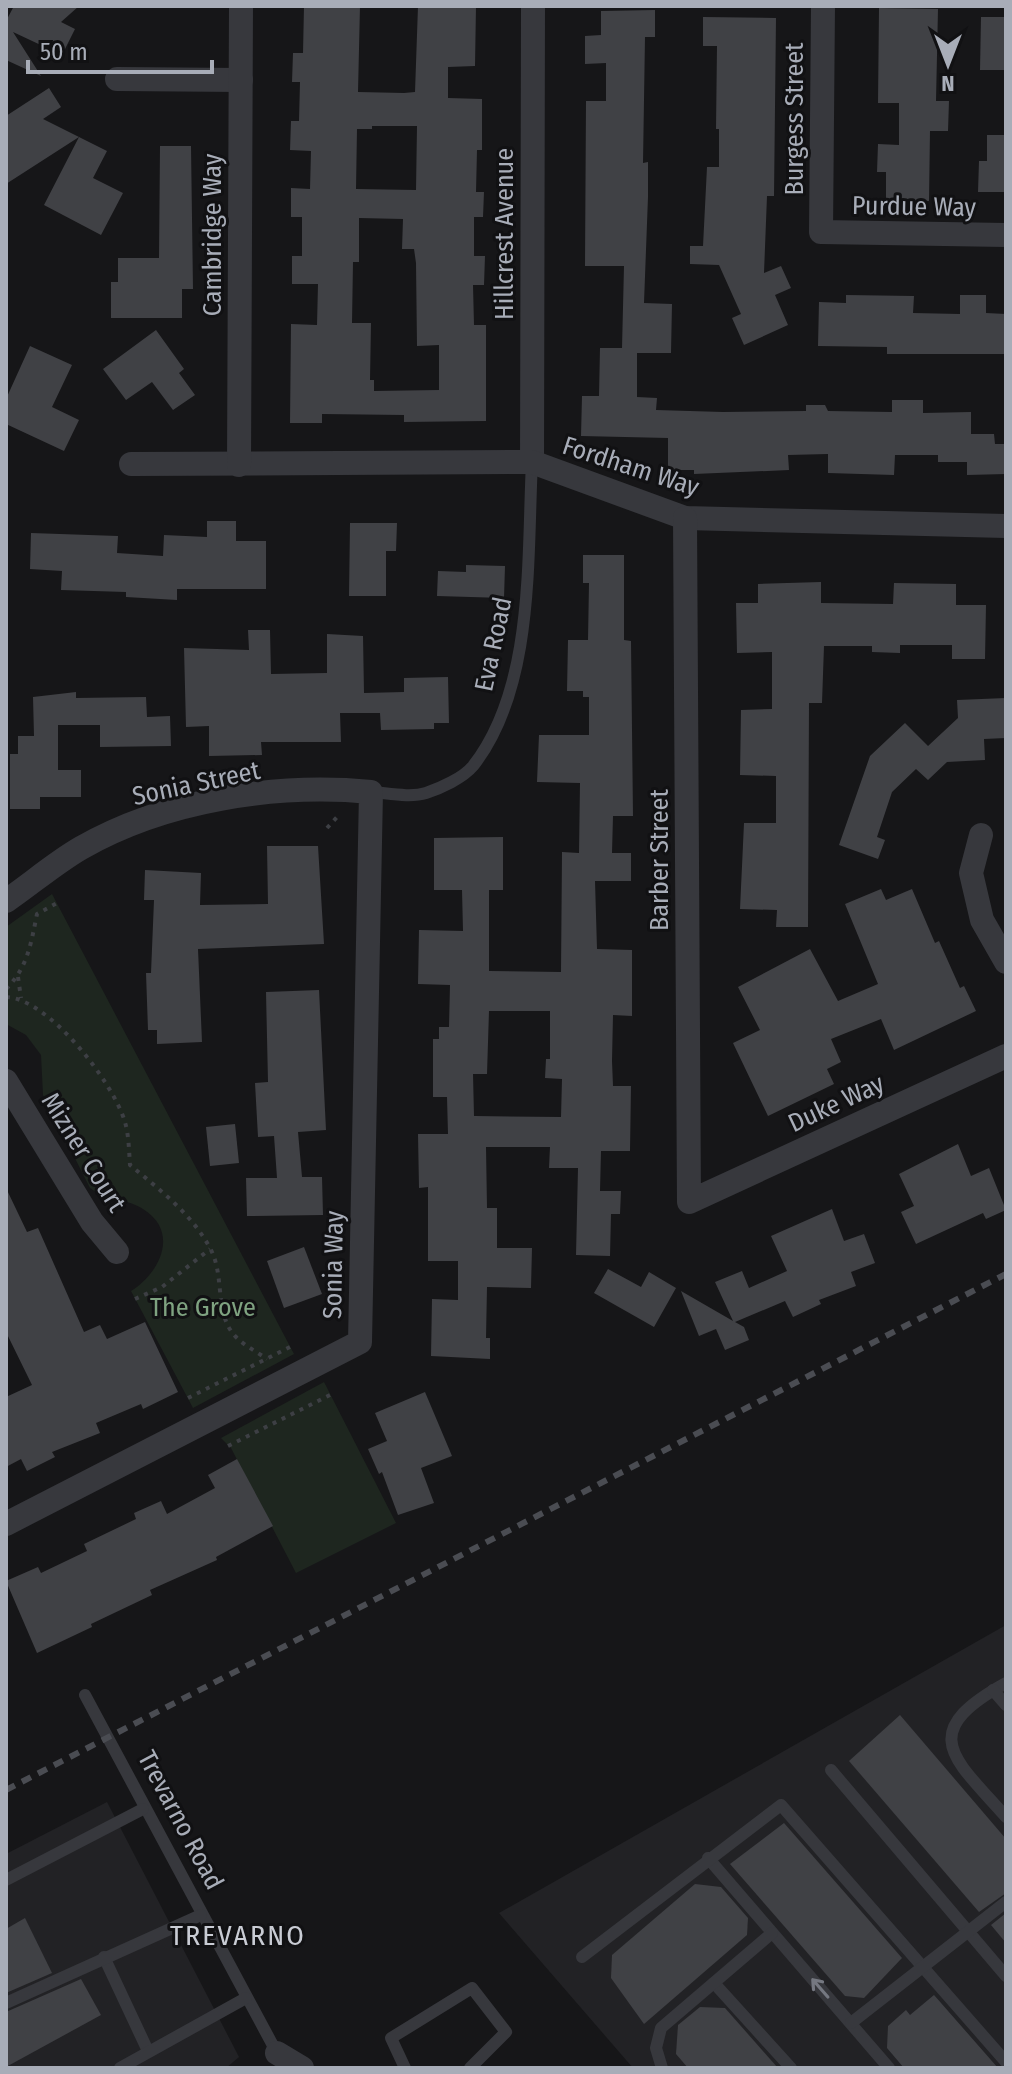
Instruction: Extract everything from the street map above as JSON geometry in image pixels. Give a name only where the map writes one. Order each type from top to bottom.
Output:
[{"type":"street","name":"Cambridge Way","points":[[239,465],[241,6]]},
{"type":"street","name":"Hillcrest Avenue","points":[[532,462],[533,6]]},
{"type":"street","name":"Burgess Street","points":[[821,232],[823,6]]},
{"type":"street","points":[[117,79],[241,80]]},
{"type":"street","name":"Purdue Way","points":[[821,232],[1006,235]]},
{"type":"street","name":"Fordham Way","points":[[131,464],[532,462],[685,518],[1006,526]]},
{"type":"street","name":"Barber Street","points":[[685,518],[689,1202]]},
{"type":"street","name":"Sonia Street","points":[[6,901],[80,848],[148,816],[221,800],[324,788],[371,792]]},
{"type":"street","name":"Sonia Way","points":[[6,1524],[360,1342],[371,792]]},
{"type":"street","points":[[981,835],[971,873],[982,920],[1006,962]]},
{"type":"street","name":"Duke Way","points":[[689,1202],[1006,1056]]},
{"type":"street","name":"Mizner Court","points":[[6,1081],[92,1222],[117,1252]]},
{"type":"street","name":"Trevarno Road","points":[[280,2061],[302,2068]]},
{"type":"lane","name":"Eva Road","points":[[371,792],[423,795],[448,784],[472,768],[491,736],[513,680],[525,624],[532,462]]},
{"type":"lane","points":[[1006,1683],[957,1720],[948,1739],[953,1757],[1006,1817]]},
{"type":"lane","points":[[993,1690],[1006,1705]]},
{"type":"lane","name":"Trevarno Road","points":[[85,1695],[143,1809],[280,2061]]},
{"type":"lane","points":[[831,1770],[1006,1976]]},
{"type":"lane","points":[[582,1957],[781,1805],[1006,2062]]},
{"type":"lane","points":[[6,1880],[143,1809]]},
{"type":"lane","points":[[708,1858],[889,2068]]},
{"type":"lane","points":[[851,2023],[1006,1902]]},
{"type":"lane","points":[[6,2003],[201,1915]]},
{"type":"lane","points":[[662,2068],[656,2048],[661,2028],[772,1933]]},
{"type":"lane","points":[[104,1957],[148,2051]]},
{"type":"lane","points":[[714,1983],[791,2068]]},
{"type":"lane","points":[[405,2068],[391,2038],[472,1988],[506,2032],[470,2068]]},
{"type":"lane","points":[[120,2068],[246,1998]]},
{"type":"path","points":[[6,989],[18,977],[33,944],[37,914],[57,903]]},
{"type":"path","points":[[18,977],[21,998]]},
{"type":"path","points":[[6,997],[21,998],[66,1035],[99,1072],[125,1122],[130,1165],[180,1208],[210,1249],[220,1273],[227,1325],[237,1338],[267,1359]]},
{"type":"path","points":[[135,1299],[162,1287],[210,1249]]},
{"type":"path","points":[[188,1398],[290,1347]]},
{"type":"path","points":[[228,1446],[330,1395]]},
{"type":"shaded area","points":[[1006,1625],[1006,2068],[633,2068],[499,1913]]},
{"type":"shaded area","points":[[107,1802],[239,2057],[226,2068],[6,2068],[6,1854]]},
{"type":"green space","name":"The Grove","points":[[52,894],[294,1354],[193,1408],[131,1291],[157,1263],[162,1252],[161,1229],[143,1209],[90,1188],[43,1095],[41,1055],[26,1035],[6,1024],[6,927]]},
{"type":"green space","points":[[324,1382],[396,1523],[296,1573],[231,1448],[221,1438]]},
{"type":"building","points":[[14,6],[79,6],[61,22],[75,29],[62,55],[13,32],[41,76],[6,60],[6,21]]},
{"type":"building","points":[[304,6],[360,6],[358,92],[415,92],[418,6],[476,6],[475,66],[448,67],[448,98],[482,99],[482,150],[477,150],[476,192],[484,192],[483,217],[474,217],[474,256],[485,256],[484,285],[473,285],[474,325],[486,325],[486,421],[404,422],[404,415],[322,414],[322,423],[290,423],[291,324],[317,325],[318,284],[292,284],[292,256],[302,256],[302,217],[291,217],[291,188],[310,189],[311,151],[290,150],[291,121],[299,121],[300,82],[292,82],[293,53],[303,53]],"holes":[[[372,126],[417,126],[416,190],[356,189],[357,129],[372,129]],[[359,218],[403,219],[402,249],[414,249],[416,263],[417,346],[439,345],[439,390],[374,391],[374,380],[370,380],[371,323],[352,323],[353,262],[359,262]]]},
{"type":"building","points":[[879,8],[938,9],[936,101],[949,101],[948,131],[930,131],[929,201],[886,200],[886,172],[877,172],[878,144],[899,145],[899,103],[878,103]]},
{"type":"building","points":[[655,10],[655,37],[645,37],[643,163],[648,162],[648,197],[644,303],[672,304],[671,353],[637,353],[637,397],[657,398],[656,410],[723,412],[806,411],[806,405],[825,405],[828,411],[892,412],[892,400],[923,400],[923,413],[971,412],[971,434],[994,434],[995,444],[1006,444],[1006,474],[967,475],[967,462],[938,462],[938,455],[895,455],[894,475],[828,473],[828,454],[788,455],[789,470],[694,474],[694,470],[668,470],[668,438],[581,436],[582,396],[599,396],[600,348],[622,348],[624,266],[585,266],[586,101],[606,101],[606,63],[585,64],[585,36],[601,35],[601,11]]},
{"type":"building","points":[[703,17],[776,18],[774,196],[767,196],[764,273],[781,266],[791,288],[775,295],[788,325],[744,345],[732,318],[741,314],[719,265],[690,264],[690,246],[703,246],[707,167],[719,167],[717,46],[703,46]]},
{"type":"building","points":[[981,17],[1006,17],[1006,70],[980,70]]},
{"type":"building","points":[[49,88],[61,107],[43,119],[79,137],[6,184],[6,116]]},
{"type":"building","points":[[987,135],[1006,135],[1006,192],[978,192],[979,161],[987,161]]},
{"type":"building","points":[[79,137],[107,151],[93,178],[123,193],[101,235],[44,205]]},
{"type":"building","points":[[160,146],[191,146],[193,289],[182,289],[182,318],[111,318],[111,282],[118,282],[118,258],[159,258]]},
{"type":"building","points":[[846,295],[914,296],[913,313],[960,314],[960,295],[986,295],[986,313],[1006,314],[1006,354],[887,354],[887,347],[818,346],[819,302],[846,303]]},
{"type":"building","points":[[156,330],[184,369],[179,373],[195,395],[173,410],[152,382],[126,400],[103,369]]},
{"type":"building","points":[[30,346],[72,365],[52,407],[79,420],[64,451],[6,424],[6,399]]},
{"type":"building","points":[[207,521],[236,521],[236,541],[266,541],[266,589],[177,589],[177,600],[126,597],[126,592],[61,590],[62,571],[30,569],[31,533],[118,536],[117,553],[163,556],[164,535],[207,537]]},
{"type":"building","points":[[350,523],[397,523],[396,551],[386,551],[386,596],[349,596]]},
{"type":"building","points":[[583,555],[624,555],[624,640],[631,641],[633,816],[613,816],[612,853],[631,853],[631,881],[595,881],[597,949],[632,950],[632,1016],[613,1015],[612,1061],[613,1086],[631,1086],[630,1151],[601,1151],[600,1191],[621,1191],[620,1214],[611,1214],[610,1256],[576,1255],[578,1168],[549,1168],[550,1147],[486,1147],[487,1208],[497,1208],[497,1248],[532,1248],[531,1288],[487,1287],[486,1338],[490,1338],[490,1359],[431,1356],[432,1299],[458,1300],[458,1261],[428,1261],[428,1187],[419,1188],[418,1134],[448,1134],[447,1097],[433,1097],[433,1039],[439,1039],[439,1027],[449,1027],[450,985],[418,984],[419,930],[463,931],[462,890],[434,890],[434,838],[503,837],[503,890],[489,890],[489,971],[561,972],[562,852],[579,853],[580,783],[537,782],[539,735],[589,735],[589,697],[583,697],[583,691],[567,691],[568,640],[588,640],[589,583],[583,583]],"holes":[[[489,1011],[550,1011],[550,1059],[546,1059],[545,1078],[562,1079],[561,1117],[474,1116],[473,1074],[487,1074]]]},
{"type":"building","points":[[466,565],[505,566],[504,598],[437,596],[438,571],[466,572]]},
{"type":"building","points":[[821,582],[821,603],[893,604],[894,583],[956,584],[956,605],[986,605],[985,659],[952,659],[952,645],[900,645],[900,653],[872,652],[872,646],[824,646],[822,703],[809,703],[808,927],[776,927],[777,910],[740,909],[744,823],[776,823],[776,776],[740,775],[741,710],[772,709],[772,652],[737,653],[736,603],[758,603],[758,584]]},
{"type":"building","points":[[248,630],[270,630],[271,674],[327,673],[327,634],[363,636],[364,693],[404,692],[404,678],[448,677],[449,723],[434,723],[434,729],[381,730],[380,713],[340,713],[341,742],[261,742],[262,755],[209,756],[209,726],[186,727],[184,648],[249,650]]},
{"type":"building","points":[[76,692],[76,698],[146,697],[147,717],[170,716],[171,746],[100,747],[100,725],[58,725],[58,770],[81,770],[81,797],[40,797],[40,809],[10,809],[10,754],[18,754],[18,736],[34,736],[33,697]]},
{"type":"building","points":[[1006,698],[1006,738],[984,739],[985,760],[947,762],[928,780],[916,769],[892,792],[877,837],[885,840],[878,859],[839,845],[870,756],[905,723],[928,746],[958,718],[957,700]]},
{"type":"building","points":[[267,846],[318,846],[324,944],[198,949],[202,1042],[157,1044],[157,1030],[148,1030],[146,973],[151,973],[154,900],[144,900],[145,870],[201,873],[200,905],[268,904]]},
{"type":"building","points":[[881,889],[886,900],[912,889],[935,943],[939,941],[960,988],[964,986],[976,1011],[894,1050],[881,1019],[831,1039],[841,1062],[827,1069],[834,1084],[768,1116],[733,1043],[760,1030],[738,987],[810,949],[838,1001],[878,984],[845,904]]},
{"type":"building","points":[[319,990],[326,1130],[298,1132],[302,1177],[322,1177],[323,1215],[247,1216],[246,1178],[277,1178],[274,1136],[258,1137],[255,1083],[268,1082],[266,992]]},
{"type":"building","points":[[235,1124],[239,1163],[210,1166],[206,1127]]},
{"type":"building","points":[[958,1144],[971,1176],[989,1168],[1006,1210],[986,1219],[983,1213],[916,1244],[901,1212],[914,1206],[899,1174]]},
{"type":"building","points":[[6,1188],[27,1232],[38,1228],[84,1332],[100,1325],[107,1339],[145,1322],[178,1392],[143,1409],[141,1404],[96,1423],[100,1433],[52,1452],[55,1457],[27,1471],[21,1459],[6,1467],[6,1397],[32,1385],[6,1332]]},
{"type":"building","points":[[832,1209],[844,1241],[864,1234],[875,1263],[851,1272],[856,1286],[819,1300],[821,1304],[793,1317],[785,1301],[735,1322],[744,1327],[749,1340],[725,1350],[716,1329],[699,1336],[681,1291],[733,1321],[715,1282],[742,1271],[749,1288],[787,1271],[771,1236]]},
{"type":"building","points":[[304,1247],[322,1294],[284,1308],[267,1261]]},
{"type":"building","points":[[608,1269],[641,1287],[649,1272],[676,1288],[654,1327],[594,1293]]},
{"type":"building","points":[[425,1392],[452,1456],[421,1468],[434,1503],[398,1515],[382,1472],[379,1474],[368,1449],[387,1441],[375,1413]]},
{"type":"building","points":[[237,1459],[273,1526],[216,1557],[217,1560],[150,1590],[152,1595],[37,1653],[6,1581],[38,1567],[41,1573],[87,1551],[84,1544],[136,1519],[134,1513],[161,1501],[167,1514],[215,1488],[208,1475]]},
{"type":"building","points":[[900,1715],[1006,1839],[1006,1893],[979,1912],[849,1761]]},
{"type":"building","points":[[784,1823],[902,1958],[864,1998],[845,1996],[730,1864]]},
{"type":"building","points":[[695,1884],[721,1887],[748,1918],[747,1935],[644,2024],[611,1978],[612,1955]]},
{"type":"building","points":[[1006,1913],[1006,1943],[991,1925]]},
{"type":"building","points":[[25,1918],[52,1973],[6,1993],[6,1929]]},
{"type":"building","points":[[81,1979],[101,2015],[6,2067],[6,2012]]},
{"type":"building","points":[[934,1995],[998,2068],[904,2068],[887,2048],[888,2026],[906,2010],[910,2015]]},
{"type":"building","points":[[700,2007],[725,2008],[778,2068],[688,2068],[676,2054],[678,2025]]},
{"type":"railway","points":[[6,1790],[1006,1274]]},
{"type":"district","name":"TREVARNO","points":[[238,1935]]}]
